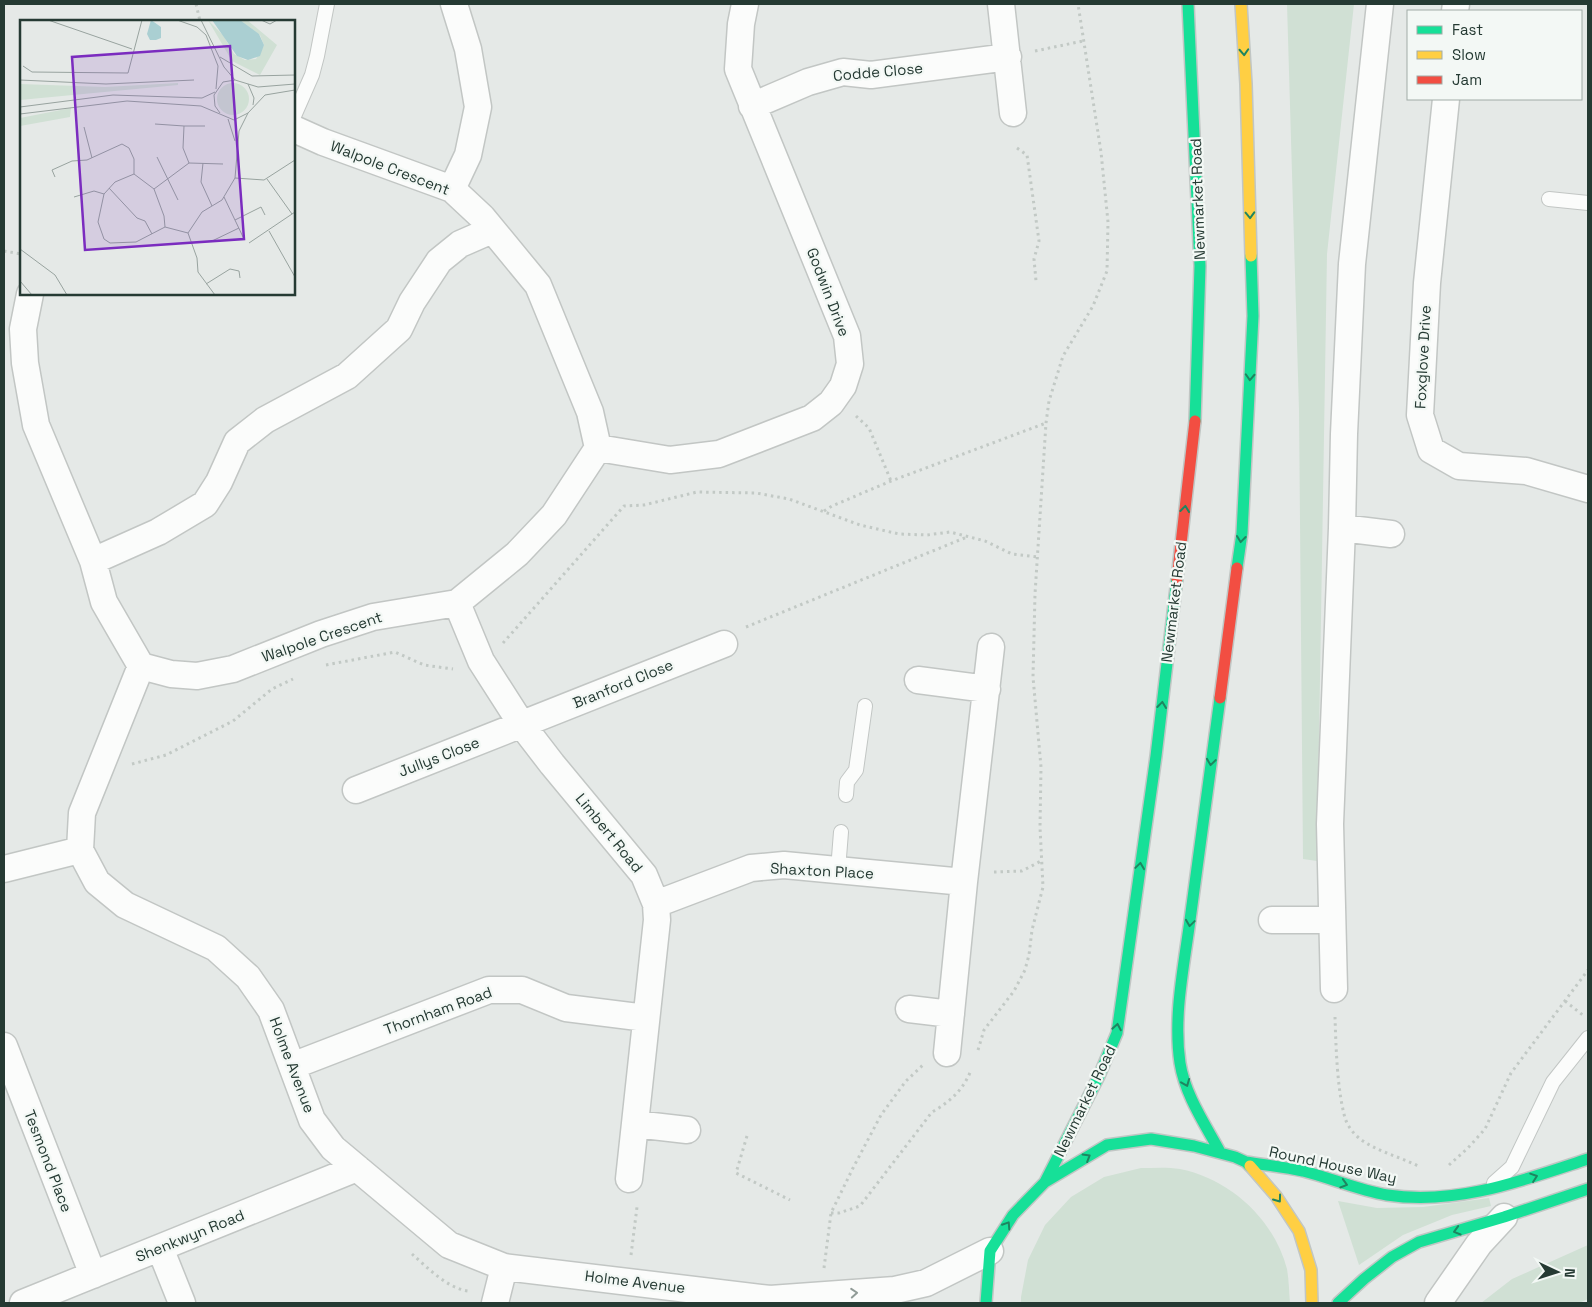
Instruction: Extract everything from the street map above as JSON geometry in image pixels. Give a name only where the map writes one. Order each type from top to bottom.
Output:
[{"type":"main road","name":"Newmarket Road","points":[[1045,1182],[1099,1076],[1117,1033],[1156,756],[1195,430],[1200,266],[1188,4]]},
{"type":"main road","points":[[1220,1152],[1184,1079],[1178,1049],[1182,987],[1242,533],[1253,316],[1246,84],[1241,4]]},
{"type":"main road","name":"Newmarket Road","points":[[986,1303],[990,1251],[1013,1215],[1045,1182],[1106,1145],[1151,1139],[1220,1152],[1246,1162],[1276,1196],[1299,1230],[1311,1270],[1312,1303]]},
{"type":"main road","name":"Round House Way","points":[[1246,1162],[1302,1171],[1359,1189],[1389,1195],[1434,1198],[1486,1190],[1525,1180],[1588,1159]]},
{"type":"main road","points":[[1338,1303],[1392,1257],[1419,1242],[1504,1217],[1588,1189]]},
{"type":"street","points":[[452,189],[468,155],[478,107],[468,49],[456,4]]},
{"type":"street","name":"Godwin Drive","points":[[598,448],[670,460],[719,454],[812,418],[831,404],[843,386],[850,364],[847,336],[738,69],[741,24],[745,4]]},
{"type":"street","points":[[1001,4],[1013,113]]},
{"type":"street","points":[[1334,989],[1330,824],[1344,434],[1352,264],[1380,4]]},
{"type":"street","name":"Codde Close","points":[[752,106],[808,82],[843,72],[871,75],[1008,57]]},
{"type":"street","name":"Foxglove Drive","points":[[1446,100],[1427,283],[1420,415],[1431,450],[1459,466],[1526,472],[1588,489]]},
{"type":"street","name":"Walpole Crescent","points":[[141,666],[171,674],[197,676],[233,669],[321,634],[373,617],[457,603],[517,554],[554,515],[598,448],[590,412],[538,285],[482,216],[452,189],[323,142],[295,129]]},
{"type":"street","points":[[92,561],[158,532],[204,504],[219,482],[237,442],[265,420],[347,376],[399,329],[412,302],[438,261],[460,244],[492,230]]},
{"type":"street","points":[[4,869],[80,850],[82,813],[141,666],[104,602],[92,561],[36,425],[25,363],[24,329],[30,295]]},
{"type":"street","points":[[1342,528],[1391,534]]},
{"type":"street","name":"Limbert Road","points":[[457,603],[481,660],[522,725],[644,875],[656,904],[657,920],[629,1179]]},
{"type":"street","name":"Branford Close","points":[[522,725],[724,644]]},
{"type":"street","points":[[937,1057],[951,1014],[964,882],[992,647]]},
{"type":"street","points":[[918,680],[987,689]]},
{"type":"street","name":"Jullys Close","points":[[356,790],[522,725]]},
{"type":"street","name":"Holme Avenue","points":[[80,850],[97,882],[126,905],[216,948],[248,977],[271,1010],[312,1120],[333,1148],[449,1245],[504,1267],[630,1281],[778,1301],[895,1290],[926,1283],[990,1251]]},
{"type":"street","name":"Shaxton Place","points":[[656,904],[751,868],[784,865],[964,882]]},
{"type":"street","points":[[1272,920],[1332,920]]},
{"type":"street","name":"Thornham Road","points":[[292,1066],[489,990],[522,990],[566,1008],[646,1018]]},
{"type":"street","points":[[909,1009],[951,1014]]},
{"type":"street","name":"Tesmond Place","points":[[4,1046],[93,1275]]},
{"type":"street","points":[[634,1124],[687,1130]]},
{"type":"street","name":"Shenkwyn Road","points":[[23,1303],[357,1168]]},
{"type":"street","points":[[1438,1303],[1479,1244],[1504,1217]]},
{"type":"street","points":[[160,1248],[182,1303]]},
{"type":"street","points":[[495,1303],[504,1267]]},
{"type":"lane","points":[[295,114],[314,66],[327,4]]},
{"type":"lane","points":[[1549,199],[1588,203]]},
{"type":"lane","points":[[846,795],[847,782],[856,770],[865,706]]},
{"type":"lane","points":[[838,870],[841,832]]},
{"type":"lane","points":[[1486,1190],[1512,1167],[1553,1082],[1588,1038]]},
{"type":"path","points":[[196,4],[200,20]]},
{"type":"path","points":[[977,1054],[984,1030],[1014,991],[1025,970],[1030,955],[1034,921],[1043,887],[1041,861],[1041,767],[1033,677],[1048,401],[1063,356],[1092,306],[1106,271],[1108,222],[1101,152],[1078,4]]},
{"type":"path","points":[[1008,57],[1083,41]]},
{"type":"path","points":[[1017,148],[1027,155],[1038,241],[1034,259],[1036,281]]},
{"type":"path","points":[[4,251],[20,254]]},
{"type":"path","points":[[831,404],[852,412],[870,428],[891,481]]},
{"type":"path","points":[[1038,558],[1012,554],[985,542],[950,532],[927,535],[899,534],[860,525],[824,511],[891,481],[1046,423]]},
{"type":"path","points":[[724,644],[724,636],[967,536]]},
{"type":"path","points":[[989,871],[1022,871],[1041,861]]},
{"type":"path","points":[[1448,1167],[1485,1129],[1511,1073],[1588,970]]},
{"type":"path","points":[[1334,989],[1340,1087],[1344,1115],[1353,1133],[1385,1153],[1406,1159],[1424,1169]]},
{"type":"path","points":[[1565,1002],[1588,1019]]},
{"type":"path","points":[[824,1271],[831,1213],[880,1115],[906,1081],[937,1057]]},
{"type":"path","points":[[831,1213],[860,1206],[932,1112],[947,1104],[957,1093],[968,1078],[974,1062]]},
{"type":"path","points":[[747,1136],[736,1173],[790,1200]]},
{"type":"path","points":[[629,1179],[639,1186],[630,1281]]},
{"type":"green space","points":[[1287,4],[1354,4],[1327,254],[1317,861],[1303,859],[1299,410]]},
{"type":"green space","points":[[1141,1168],[1175,1168],[1198,1174],[1216,1182],[1247,1204],[1261,1218],[1281,1251],[1287,1269],[1290,1303],[1021,1303],[1028,1260],[1045,1225],[1071,1197],[1104,1177]]},
{"type":"green space","points":[[1489,1198],[1491,1206],[1452,1215],[1403,1235],[1359,1265],[1338,1201],[1377,1208],[1423,1207]]},
{"type":"green space","points":[[1588,1245],[1588,1299],[1579,1303],[1481,1303],[1512,1279]]},
{"type":"traffic: fast","points":[[1188,4],[1200,266],[1195,421]]},
{"type":"traffic: fast","points":[[1237,568],[1242,533],[1253,316],[1251,256]]},
{"type":"traffic: fast","points":[[1045,1182],[1099,1076],[1117,1033],[1156,756],[1177,579]]},
{"type":"traffic: fast","points":[[1220,698],[1182,973],[1178,1027],[1180,1063],[1186,1086],[1196,1109],[1220,1152]]},
{"type":"traffic: fast","points":[[986,1303],[990,1251],[1013,1215],[1045,1182],[1107,1145],[1151,1139],[1194,1146],[1235,1157],[1250,1166]]},
{"type":"traffic: fast","points":[[1246,1162],[1303,1171],[1387,1195],[1439,1197],[1464,1194],[1514,1183],[1588,1159]]},
{"type":"traffic: fast","points":[[1338,1303],[1392,1257],[1419,1242],[1504,1217],[1588,1189]]},
{"type":"traffic: slow","points":[[1241,4],[1246,84],[1251,256]]},
{"type":"traffic: slow","points":[[1250,1166],[1276,1196],[1299,1231],[1311,1270],[1312,1303]]},
{"type":"traffic: jam","points":[[1177,579],[1195,421]]},
{"type":"traffic: jam","points":[[1220,698],[1237,568]]}]
